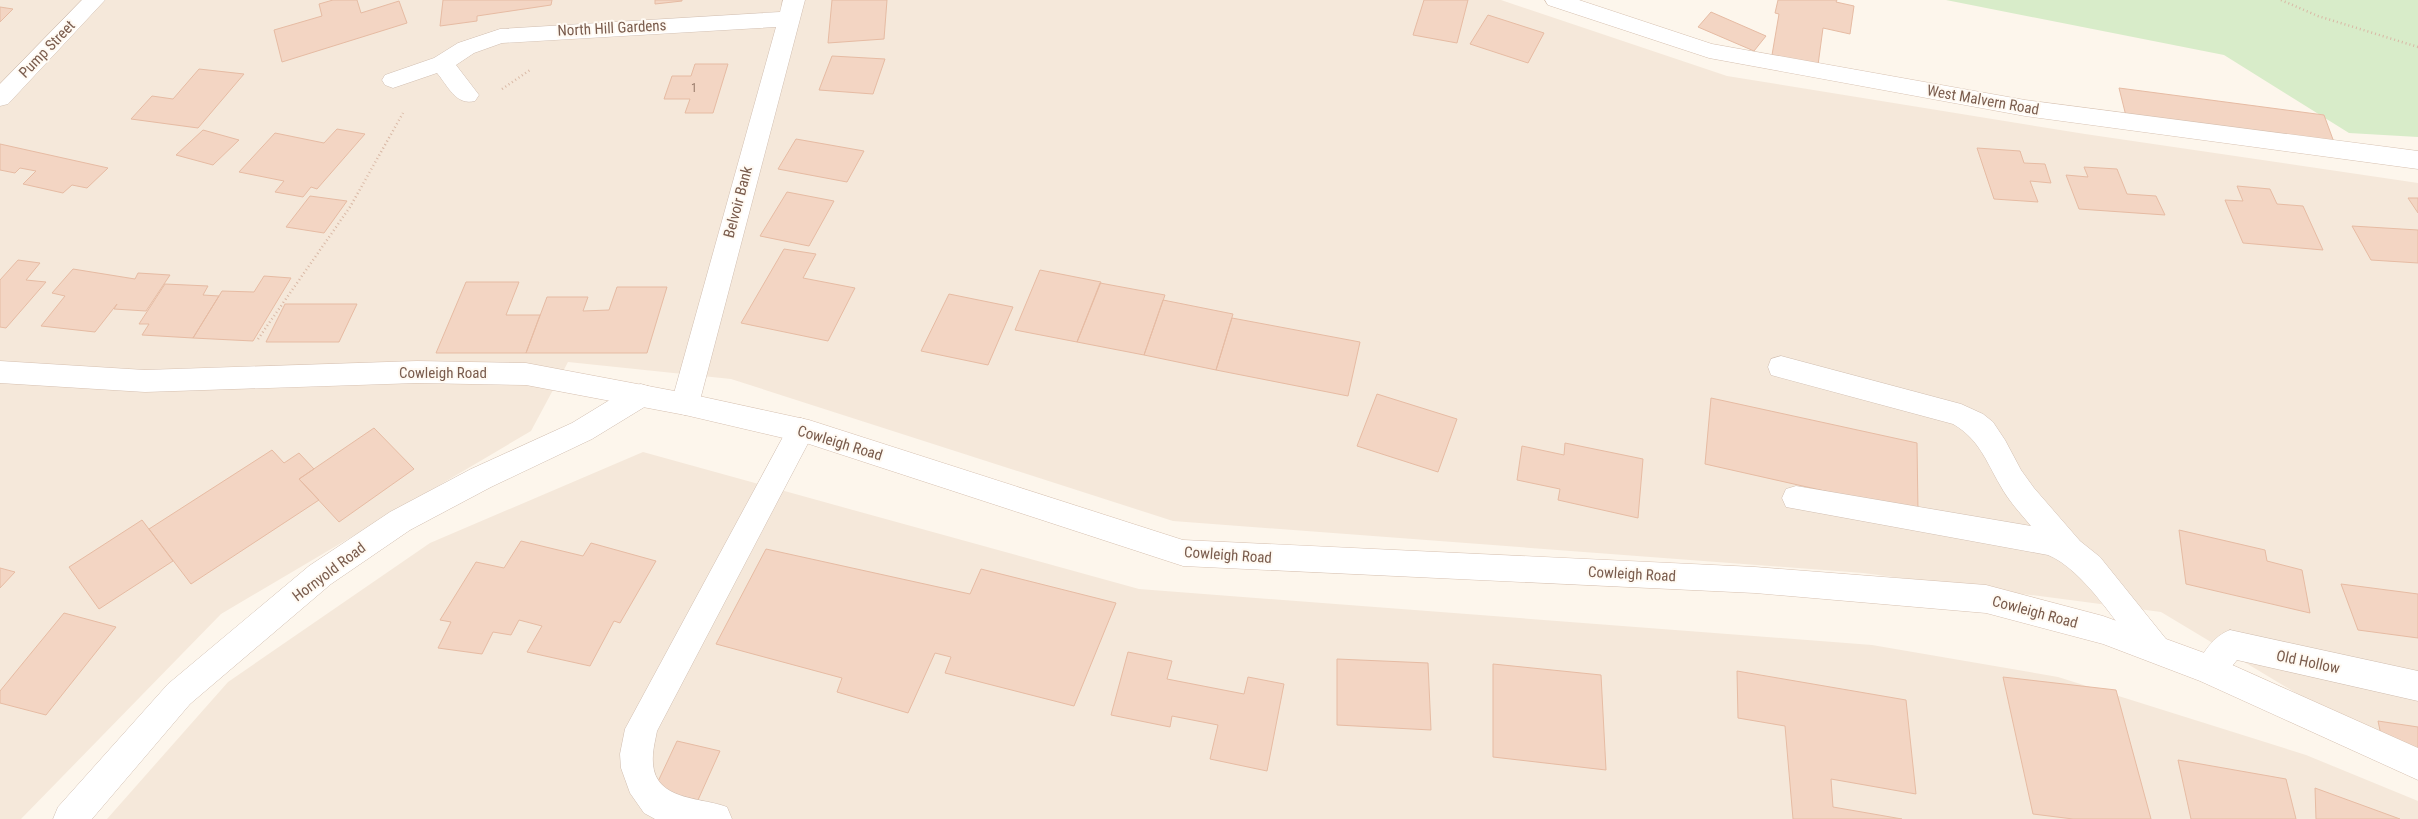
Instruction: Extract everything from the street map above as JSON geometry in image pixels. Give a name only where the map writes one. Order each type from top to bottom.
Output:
[{"type":"main road","name":"Pump Street","points":[[0,98],[94,0]]},
{"type":"main road","name":"West Malvern Road","points":[[1556,0],[1709,51],[2025,108],[2418,160]]},
{"type":"main road","name":"North Hill Gardens","points":[[393,80],[442,63],[466,48],[500,36],[791,9]]},
{"type":"main road","name":"Belvoir Bank","points":[[685,404],[791,9]]},
{"type":"main road","points":[[442,63],[467,95]]},
{"type":"main road","points":[[1782,367],[1961,415],[1977,423],[1987,433],[2017,488],[2070,550],[2088,566],[2155,649]]},
{"type":"main road","name":"Cowleigh Road","points":[[0,372],[146,381],[417,372],[526,374],[642,395],[801,430],[1183,553],[1755,580],[1986,599],[2103,630],[2210,670],[2418,764]]},
{"type":"main road","name":"Hornyold Road","points":[[70,819],[179,694],[320,575],[400,521],[481,478],[582,431],[642,395]]},
{"type":"main road","points":[[715,819],[676,812],[658,804],[643,784],[636,766],[641,729],[801,430]]},
{"type":"main road","points":[[1796,498],[2050,542],[2070,550]]},
{"type":"main road","name":"Old Hollow","points":[[2210,670],[2230,644],[2418,686]]},
{"type":"path","points":[[2281,0],[2318,16],[2418,47]]},
{"type":"path","points":[[501,90],[531,69]]},
{"type":"path","points":[[230,378],[350,207],[406,109]]},
{"type":"shaded area","points":[[0,0],[1501,0],[1727,76],[2085,134],[2418,183],[2418,757],[2361,732],[2161,612],[1863,573],[1173,521],[731,379],[568,362],[531,431],[221,614],[21,819],[0,819]]},
{"type":"shaded area","points":[[643,452],[1139,589],[1872,645],[2058,677],[2306,755],[2418,801],[2418,819],[107,819],[228,682],[430,543]]},
{"type":"green space","points":[[1946,0],[2418,0],[2418,137],[2349,133],[2224,55]]},
{"type":"building","points":[[333,0],[357,0],[361,13],[399,1],[407,23],[282,62],[274,30],[322,16],[319,4]]},
{"type":"building","points":[[443,0],[552,0],[551,5],[477,16],[477,21],[440,26]]},
{"type":"building","points":[[655,0],[682,0],[682,1],[655,4]]},
{"type":"building","points":[[832,0],[887,0],[884,39],[828,43]]},
{"type":"building","points":[[1424,0],[1468,0],[1457,43],[1413,35]]},
{"type":"building","points":[[1778,0],[1837,0],[1836,2],[1854,6],[1850,34],[1823,28],[1818,65],[1772,55],[1779,14],[1775,13]]},
{"type":"building","points":[[0,7],[13,9],[0,22]]},
{"type":"building","points":[[1711,12],[1766,36],[1754,51],[1698,27]]},
{"type":"building","points":[[1488,15],[1544,33],[1528,63],[1470,44]]},
{"type":"building","points":[[832,56],[885,59],[873,94],[819,90]]},
{"type":"building","points":[[695,64],[728,64],[713,113],[685,113],[690,99],[664,99],[672,76],[691,76]]},
{"type":"building","points":[[199,69],[244,74],[198,128],[131,119],[152,96],[173,99]]},
{"type":"building","points":[[2119,88],[2324,115],[2335,145],[2126,116]]},
{"type":"building","points":[[337,129],[365,134],[317,189],[311,187],[303,197],[275,192],[284,181],[239,172],[275,133],[324,143]]},
{"type":"building","points":[[203,130],[239,140],[213,165],[176,155]]},
{"type":"building","points":[[796,139],[864,151],[847,182],[778,169]]},
{"type":"building","points":[[0,144],[108,168],[87,188],[72,185],[63,193],[23,184],[36,171],[20,168],[15,173],[0,170]]},
{"type":"building","points":[[1977,148],[2020,151],[2024,163],[2045,164],[2051,183],[2030,181],[2038,202],[1994,199]]},
{"type":"building","points":[[2084,167],[2117,169],[2127,194],[2156,196],[2165,215],[2079,209],[2066,175],[2088,177]]},
{"type":"building","points":[[2237,186],[2270,189],[2277,204],[2303,206],[2323,250],[2243,243],[2225,200],[2243,201]]},
{"type":"building","points":[[787,192],[834,201],[809,246],[760,236]]},
{"type":"building","points":[[310,196],[347,201],[324,233],[286,227]]},
{"type":"building","points":[[2408,198],[2418,198],[2418,213]]},
{"type":"building","points":[[2352,226],[2418,230],[2418,263],[2371,260]]},
{"type":"building","points":[[784,249],[816,254],[803,278],[855,288],[828,341],[741,323]]},
{"type":"building","points":[[18,260],[40,263],[26,280],[46,282],[6,328],[0,327],[0,280]]},
{"type":"building","points":[[73,269],[135,279],[138,273],[170,275],[146,311],[114,309],[117,304],[95,332],[41,326],[65,296],[52,293]]},
{"type":"building","points":[[1040,270],[1101,282],[1077,342],[1015,330]]},
{"type":"building","points":[[264,276],[291,278],[253,341],[193,338],[222,291],[254,292]]},
{"type":"building","points":[[466,282],[519,282],[506,315],[540,315],[526,353],[436,353]]},
{"type":"building","points":[[1100,283],[1165,295],[1144,355],[1077,342]]},
{"type":"building","points":[[165,284],[208,286],[203,295],[219,296],[193,338],[142,335],[149,324],[139,324]]},
{"type":"building","points":[[617,287],[667,287],[647,353],[526,353],[547,297],[588,297],[583,311],[609,310]]},
{"type":"building","points":[[949,294],[1013,307],[988,365],[921,351]]},
{"type":"building","points":[[1163,300],[1233,314],[1216,370],[1144,355]]},
{"type":"building","points":[[285,304],[357,304],[339,342],[266,342]]},
{"type":"building","points":[[1232,318],[1360,342],[1348,396],[1216,370]]},
{"type":"building","points":[[1377,394],[1457,419],[1438,472],[1357,446]]},
{"type":"building","points":[[1711,398],[1917,443],[1918,512],[1705,464]]},
{"type":"building","points":[[374,428],[414,469],[339,522],[299,479]]},
{"type":"building","points":[[1565,443],[1643,459],[1638,518],[1558,500],[1560,489],[1517,480],[1522,446],[1564,455]]},
{"type":"building","points":[[272,450],[284,463],[299,453],[314,469],[299,479],[319,500],[191,584],[149,529]]},
{"type":"building","points":[[142,520],[173,561],[99,609],[69,567]]},
{"type":"building","points":[[2179,530],[2265,550],[2267,561],[2302,570],[2310,613],[2186,584]]},
{"type":"building","points":[[521,541],[583,556],[591,543],[656,561],[620,623],[614,621],[590,666],[527,652],[542,626],[519,620],[511,635],[493,632],[482,654],[438,648],[451,622],[440,620],[476,562],[504,568]]},
{"type":"building","points":[[766,549],[970,594],[981,569],[1116,603],[1074,706],[945,673],[951,657],[935,653],[908,713],[837,692],[842,678],[716,644]]},
{"type":"building","points":[[0,568],[15,572],[0,588]]},
{"type":"building","points":[[2341,584],[2418,594],[2418,638],[2358,630]]},
{"type":"building","points":[[64,613],[116,627],[46,715],[0,703],[0,691]]},
{"type":"building","points":[[1128,652],[1172,661],[1167,679],[1244,694],[1248,677],[1284,684],[1267,771],[1210,759],[1218,725],[1172,716],[1170,727],[1111,715]]},
{"type":"building","points":[[1337,659],[1428,663],[1431,730],[1337,725]]},
{"type":"building","points":[[1493,664],[1601,675],[1606,770],[1493,757]]},
{"type":"building","points":[[1737,671],[1906,700],[1916,794],[1831,779],[1833,807],[1902,819],[1793,819],[1785,726],[1738,718]]},
{"type":"building","points":[[2003,677],[2116,690],[2151,819],[2073,819],[2033,814]]},
{"type":"building","points":[[2378,721],[2418,727],[2418,752],[2381,735]]},
{"type":"building","points":[[677,741],[720,751],[698,800],[654,790]]},
{"type":"building","points":[[2178,760],[2286,779],[2296,819],[2191,819]]},
{"type":"building","points":[[2315,788],[2400,819],[2316,819]]}]
